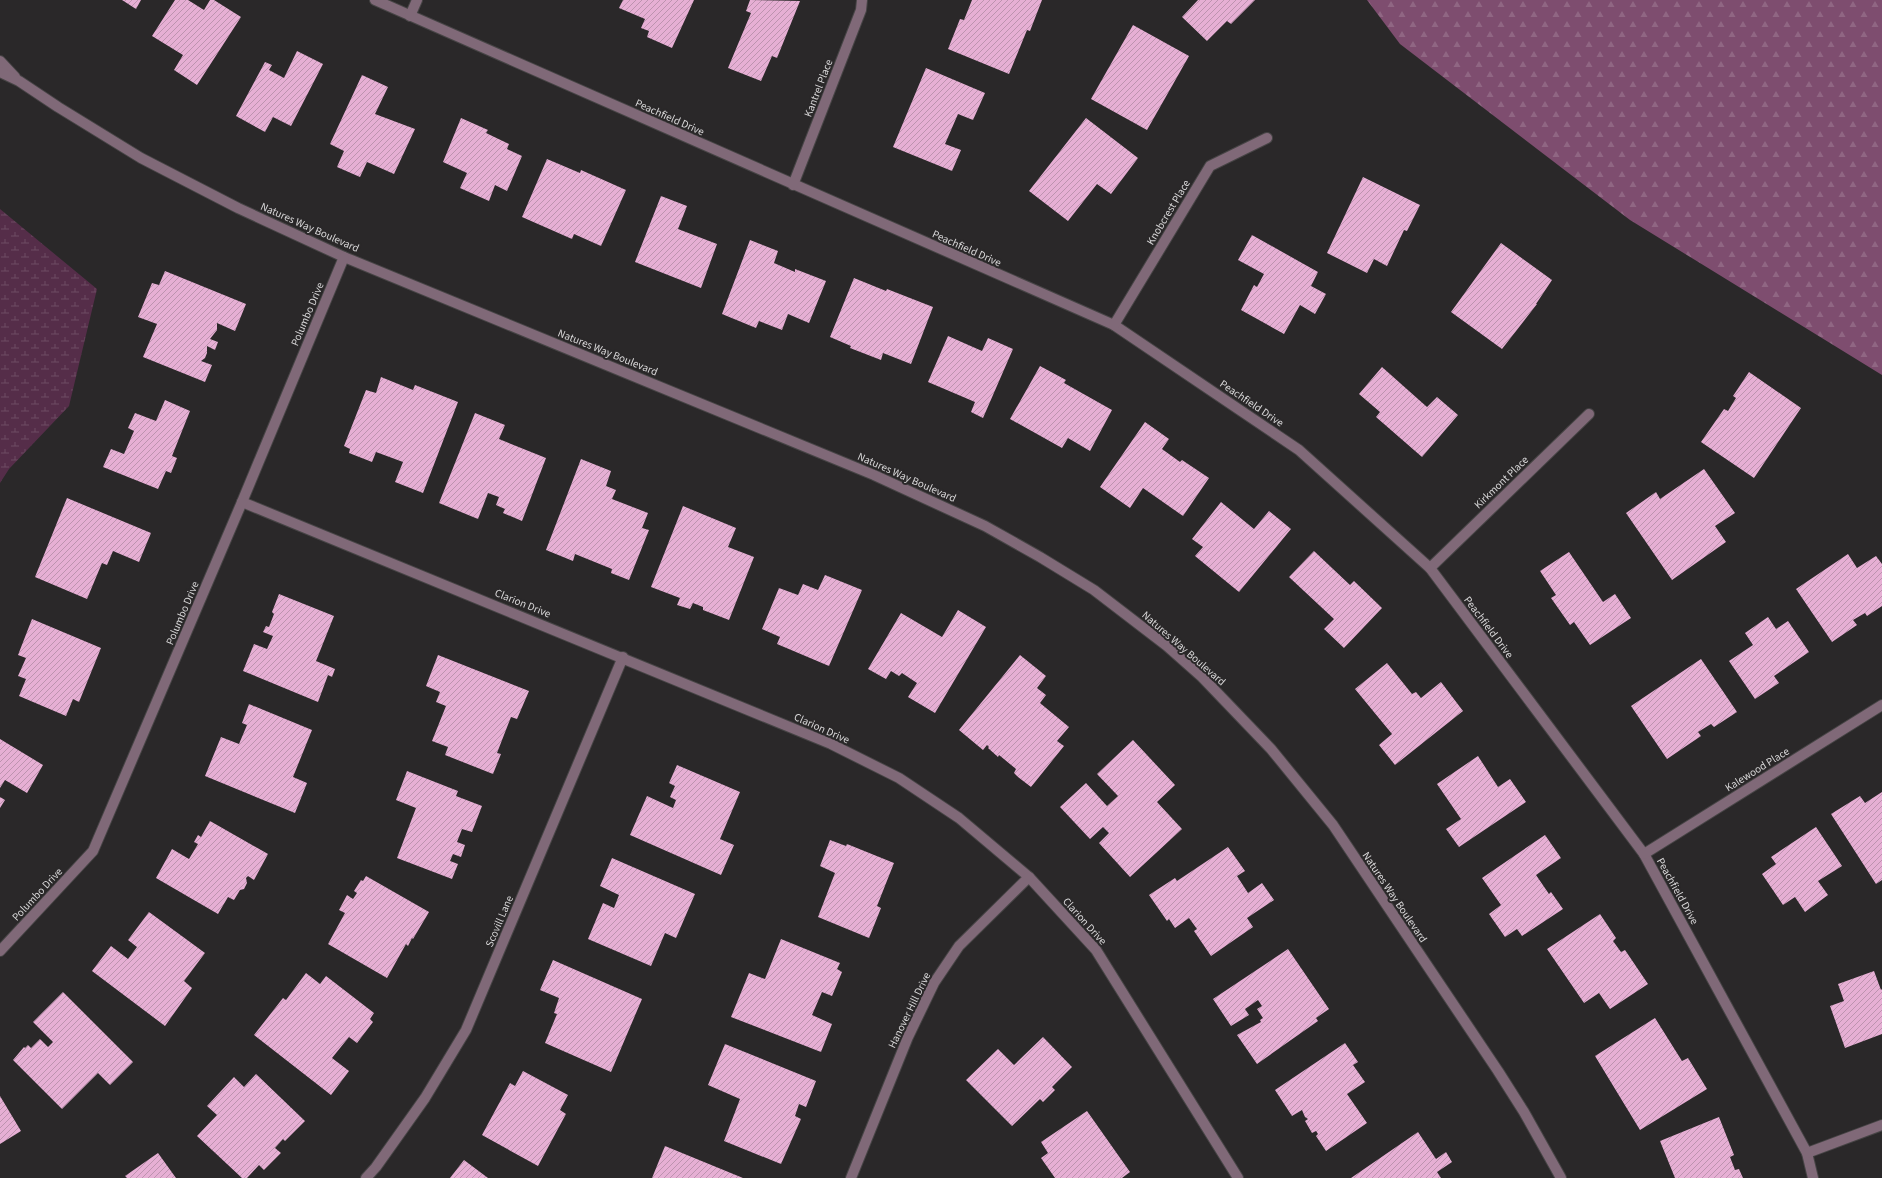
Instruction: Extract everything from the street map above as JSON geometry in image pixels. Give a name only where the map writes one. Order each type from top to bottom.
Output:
[{"type":"street","name":"Peachfield Drive","points":[[375,0],[792,185],[1114,324],[1299,450],[1430,568],[1644,854],[1806,1153],[1813,1178]]},
{"type":"street","points":[[410,16],[417,0]]},
{"type":"street","name":"Kantrel Place","points":[[792,185],[861,10],[862,0]]},
{"type":"street","name":"Natures Way Boulevard","points":[[0,61],[19,81]]},
{"type":"street","name":"Natures Way Boulevard","points":[[0,72],[19,81],[58,108],[141,158],[238,208],[344,257],[874,475],[986,526],[1094,590],[1124,612],[1202,677],[1271,749],[1312,797],[1337,831],[1498,1071],[1524,1112],[1561,1178]]},
{"type":"street","name":"Knobcrest Place","points":[[1114,324],[1210,166],[1267,138]]},
{"type":"street","name":"Polumbo Drive","points":[[0,951],[93,851],[242,502],[344,257]]},
{"type":"street","name":"Kirkmont Place","points":[[1430,568],[1589,414]]},
{"type":"street","name":"Clarion Drive","points":[[242,502],[623,657],[831,744],[899,778],[959,818],[1029,877],[1096,950],[1238,1178]]},
{"type":"street","name":"Scovill Lane","points":[[366,1178],[376,1167],[425,1098],[466,1030],[623,657]]},
{"type":"street","name":"Kalewood Place","points":[[1644,854],[1882,705]]},
{"type":"street","name":"Hanover Hill Drive","points":[[851,1178],[908,1036],[934,983],[959,946],[1029,877]]},
{"type":"street","points":[[1806,1153],[1882,1125]]},
{"type":"green space","points":[[1367,0],[1882,0],[1882,375],[1630,220],[1400,44]]},
{"type":"green space","points":[[0,209],[97,289],[69,406],[9,469],[0,483]]},
{"type":"building","points":[[122,0],[141,0],[136,9]]},
{"type":"building","points":[[175,0],[188,0],[204,10],[210,0],[214,0],[241,17],[197,85],[174,70],[183,55],[152,36]]},
{"type":"building","points":[[623,0],[694,0],[672,48],[647,37],[649,31],[641,28],[645,19],[619,8]]},
{"type":"building","points":[[750,0],[800,1],[777,58],[772,56],[761,81],[728,68],[751,13],[746,11]]},
{"type":"building","points":[[972,0],[1042,0],[1030,31],[1027,30],[1009,74],[948,49],[960,19],[964,20]]},
{"type":"building","points":[[1198,0],[1255,0],[1231,24],[1227,21],[1207,41],[1182,17]]},
{"type":"building","points":[[1133,25],[1189,56],[1147,130],[1091,99]]},
{"type":"building","points":[[297,51],[323,64],[291,126],[273,117],[265,132],[236,116],[265,62],[272,65],[269,70],[284,78]]},
{"type":"building","points":[[926,68],[985,93],[973,120],[958,114],[945,144],[961,150],[952,171],[893,147]]},
{"type":"building","points":[[362,75],[388,87],[375,114],[415,129],[394,174],[367,162],[360,177],[337,167],[344,151],[330,144]]},
{"type":"building","points":[[461,118],[488,130],[486,133],[509,144],[507,149],[522,156],[507,191],[495,185],[489,201],[460,188],[467,173],[443,162]]},
{"type":"building","points":[[1086,118],[1138,158],[1111,194],[1097,184],[1068,221],[1029,191]]},
{"type":"building","points":[[547,159],[580,173],[581,170],[626,190],[601,246],[574,234],[572,239],[522,217]]},
{"type":"building","points":[[1363,177],[1420,205],[1407,231],[1404,230],[1387,266],[1374,259],[1367,273],[1327,253]]},
{"type":"building","points":[[661,196],[687,206],[678,229],[717,244],[701,288],[635,262]]},
{"type":"building","points":[[1252,235],[1318,272],[1311,286],[1326,294],[1315,314],[1300,305],[1284,334],[1241,310],[1254,285],[1257,287],[1264,274],[1238,260]]},
{"type":"building","points":[[750,240],[778,251],[774,263],[795,272],[795,269],[826,281],[809,323],[788,314],[782,330],[759,321],[756,328],[722,314]]},
{"type":"building","points":[[1501,243],[1552,280],[1537,304],[1502,349],[1451,312]]},
{"type":"building","points":[[165,271],[246,304],[235,331],[217,323],[217,330],[210,339],[218,342],[215,350],[207,346],[205,358],[201,361],[212,365],[205,382],[143,357],[157,324],[138,317],[152,283],[159,285]]},
{"type":"building","points":[[854,278],[933,307],[911,364],[883,353],[881,360],[850,348],[851,346],[830,337]]},
{"type":"building","points":[[948,336],[982,351],[988,338],[1013,349],[983,418],[971,412],[975,402],[928,382]]},
{"type":"building","points":[[1040,366],[1066,380],[1064,383],[1112,410],[1090,451],[1068,438],[1062,448],[1010,419]]},
{"type":"building","points":[[1382,367],[1427,407],[1437,397],[1458,415],[1422,457],[1376,417],[1380,412],[1359,394]]},
{"type":"building","points":[[1749,372],[1801,408],[1754,478],[1701,442],[1724,409],[1728,411],[1736,398],[1733,396]]},
{"type":"building","points":[[381,377],[413,390],[415,385],[458,402],[423,493],[395,482],[403,462],[376,452],[372,462],[349,453],[350,449],[344,446],[366,390],[376,393]]},
{"type":"building","points":[[165,400],[190,411],[172,456],[177,458],[171,473],[166,471],[158,489],[103,467],[111,449],[124,454],[134,431],[128,428],[135,413],[156,421]]},
{"type":"building","points":[[475,413],[505,425],[499,439],[546,458],[522,521],[503,513],[505,509],[496,505],[499,497],[488,493],[478,519],[439,503]]},
{"type":"building","points":[[1145,422],[1169,439],[1162,449],[1180,462],[1182,460],[1209,478],[1183,516],[1143,488],[1130,508],[1100,487]]},
{"type":"building","points":[[581,459],[611,471],[606,486],[616,490],[612,499],[648,513],[642,528],[649,530],[629,580],[611,573],[612,569],[575,554],[573,561],[546,550]]},
{"type":"building","points":[[1704,469],[1735,513],[1715,526],[1726,542],[1672,580],[1626,513],[1656,492],[1660,499]]},
{"type":"building","points":[[67,498],[151,533],[139,562],[113,551],[107,565],[102,563],[87,599],[35,577]]},
{"type":"building","points":[[1221,502],[1254,529],[1269,511],[1291,529],[1239,592],[1195,556],[1203,547],[1192,539]]},
{"type":"building","points":[[683,506],[736,528],[728,547],[754,557],[729,620],[703,610],[703,607],[693,603],[690,609],[677,605],[680,598],[651,587]]},
{"type":"building","points":[[1314,551],[1350,585],[1354,581],[1382,608],[1344,648],[1324,629],[1334,619],[1289,577]]},
{"type":"building","points":[[1569,552],[1603,602],[1615,594],[1631,618],[1590,645],[1574,622],[1570,625],[1551,598],[1556,595],[1540,571]]},
{"type":"building","points":[[1848,554],[1857,568],[1876,556],[1882,564],[1882,606],[1867,616],[1865,613],[1853,620],[1857,625],[1832,642],[1796,589]]},
{"type":"building","points":[[825,575],[862,590],[829,666],[777,644],[780,637],[762,629],[779,588],[798,595],[803,584],[818,590]]},
{"type":"building","points":[[279,594],[334,616],[316,661],[335,669],[332,677],[328,675],[318,702],[243,671],[254,644],[267,649],[273,636],[263,632],[266,626],[269,627],[274,614],[272,612]]},
{"type":"building","points":[[958,610],[986,627],[935,713],[908,697],[917,683],[902,673],[899,676],[891,671],[886,679],[868,669],[901,613],[942,637]]},
{"type":"building","points":[[1768,617],[1776,629],[1788,621],[1809,652],[1774,676],[1779,683],[1755,699],[1729,661],[1753,645],[1745,633]]},
{"type":"building","points":[[32,619],[101,648],[79,702],[73,699],[66,716],[19,696],[26,679],[18,676],[26,658],[18,655]]},
{"type":"building","points":[[438,655],[529,691],[517,719],[511,717],[497,753],[501,754],[493,774],[445,755],[448,747],[432,741],[446,706],[436,702],[440,692],[426,686]]},
{"type":"building","points":[[1020,655],[1046,676],[1037,688],[1046,695],[1040,703],[1069,727],[1057,741],[1064,746],[1031,787],[1014,773],[1016,769],[999,755],[998,757],[988,748],[989,747],[987,745],[983,750],[959,730]]},
{"type":"building","points":[[1701,659],[1737,712],[1714,727],[1711,724],[1698,732],[1701,736],[1667,759],[1631,706]]},
{"type":"building","points":[[1387,663],[1412,694],[1416,692],[1421,698],[1441,682],[1463,711],[1395,765],[1379,745],[1392,734],[1355,689]]},
{"type":"building","points":[[249,704],[312,730],[293,777],[307,783],[295,813],[205,776],[221,737],[239,744],[247,725],[242,723]]},
{"type":"building","points":[[0,739],[43,765],[27,793],[5,780],[0,788]]},
{"type":"building","points":[[1133,740],[1175,785],[1157,802],[1182,829],[1130,877],[1099,843],[1109,833],[1103,827],[1090,839],[1060,807],[1086,783],[1107,806],[1118,796],[1097,774]]},
{"type":"building","points":[[1478,756],[1498,787],[1510,779],[1526,802],[1459,847],[1446,829],[1461,819],[1437,784]]},
{"type":"building","points":[[677,765],[740,792],[720,839],[734,845],[721,875],[630,835],[647,796],[673,808],[676,800],[670,797],[675,786],[669,783]]},
{"type":"building","points":[[407,771],[458,791],[456,796],[482,806],[472,832],[462,829],[457,842],[465,845],[461,857],[453,854],[450,861],[458,864],[452,879],[397,858],[416,808],[396,800]]},
{"type":"building","points":[[1882,792],[1882,880],[1876,884],[1831,814],[1860,796],[1865,803]]},
{"type":"building","points":[[0,797],[5,800],[0,808]]},
{"type":"building","points":[[210,821],[268,854],[254,880],[248,876],[246,878],[247,883],[244,889],[240,890],[234,900],[228,897],[218,914],[156,878],[172,849],[189,859],[198,844],[194,842],[198,835],[201,837]]},
{"type":"building","points":[[1816,827],[1842,866],[1818,881],[1828,895],[1805,912],[1795,897],[1783,905],[1762,874],[1776,864],[1771,857]]},
{"type":"building","points":[[1545,835],[1561,858],[1536,875],[1549,894],[1551,892],[1563,909],[1522,936],[1517,929],[1505,937],[1489,914],[1501,905],[1482,878]]},
{"type":"building","points":[[830,840],[846,846],[847,844],[894,863],[877,906],[881,908],[869,938],[818,917],[835,873],[820,866]]},
{"type":"building","points":[[1228,847],[1245,871],[1237,876],[1248,893],[1262,883],[1274,900],[1247,918],[1253,927],[1211,956],[1194,931],[1197,929],[1189,918],[1175,928],[1169,919],[1167,921],[1149,895],[1175,878],[1177,881]]},
{"type":"building","points":[[612,858],[695,894],[676,938],[665,933],[651,966],[588,939],[603,903],[614,908],[619,895],[600,886]]},
{"type":"building","points":[[366,876],[429,912],[408,946],[406,944],[387,978],[328,944],[345,913],[339,910],[347,895],[353,899],[357,893],[354,891],[361,880],[363,881]]},
{"type":"building","points":[[149,912],[205,953],[184,981],[192,988],[165,1026],[92,971],[111,946],[128,959],[137,947],[128,940]]},
{"type":"building","points":[[1600,914],[1616,938],[1613,941],[1621,952],[1625,950],[1648,984],[1610,1009],[1599,993],[1584,1003],[1547,949]]},
{"type":"building","points":[[781,939],[840,963],[837,969],[842,972],[832,996],[822,992],[812,1015],[832,1024],[821,1052],[731,1017],[749,973],[765,979]]},
{"type":"building","points":[[1288,949],[1329,1009],[1316,1018],[1318,1021],[1257,1064],[1237,1035],[1261,1022],[1260,1020],[1263,1018],[1257,1009],[1262,1006],[1258,1000],[1245,1009],[1249,1015],[1231,1026],[1213,999]]},
{"type":"building","points":[[553,960],[642,999],[611,1072],[545,1043],[557,1014],[554,1013],[559,998],[540,990]]},
{"type":"building","points":[[1874,971],[1881,990],[1882,989],[1882,1034],[1845,1048],[1830,1006],[1844,1001],[1838,984]]},
{"type":"building","points":[[306,973],[320,984],[326,976],[374,1013],[370,1019],[373,1022],[357,1043],[349,1037],[332,1058],[349,1071],[331,1095],[254,1035],[283,998],[286,1000]]},
{"type":"building","points":[[63,992],[133,1062],[110,1085],[98,1073],[62,1109],[13,1060],[24,1047],[25,1048],[28,1045],[31,1048],[40,1039],[48,1047],[53,1042],[33,1022]]},
{"type":"building","points":[[1655,1018],[1682,1061],[1688,1058],[1707,1089],[1640,1130],[1595,1056]]},
{"type":"building","points":[[1043,1037],[1072,1067],[1052,1087],[1055,1090],[1043,1102],[1040,1099],[1012,1126],[966,1080],[998,1049],[1014,1065]]},
{"type":"building","points":[[1345,1043],[1358,1062],[1353,1065],[1365,1082],[1347,1094],[1367,1123],[1326,1151],[1316,1136],[1318,1134],[1316,1131],[1312,1133],[1305,1121],[1308,1119],[1305,1117],[1302,1110],[1292,1116],[1275,1090]]},
{"type":"building","points":[[725,1044],[816,1081],[806,1107],[799,1104],[795,1116],[801,1119],[781,1164],[724,1141],[740,1099],[708,1085]]},
{"type":"building","points":[[523,1071],[568,1095],[560,1110],[566,1114],[538,1166],[482,1135],[510,1083],[515,1086]]},
{"type":"building","points":[[256,1074],[305,1121],[285,1141],[283,1139],[275,1148],[281,1153],[264,1170],[259,1165],[247,1178],[242,1178],[197,1136],[217,1115],[207,1106],[234,1077],[244,1087]]},
{"type":"building","points":[[0,1096],[21,1131],[0,1144]]},
{"type":"building","points":[[1087,1111],[1130,1172],[1122,1178],[1055,1178],[1041,1158],[1048,1153],[1041,1142]]},
{"type":"building","points":[[1719,1117],[1734,1155],[1730,1157],[1735,1170],[1739,1169],[1743,1178],[1675,1178],[1660,1141]]},
{"type":"building","points":[[1418,1132],[1436,1159],[1446,1152],[1452,1162],[1437,1172],[1441,1178],[1351,1178]]},
{"type":"building","points":[[665,1146],[743,1178],[652,1178]]},
{"type":"building","points":[[158,1153],[176,1178],[127,1178],[125,1176]]},
{"type":"building","points":[[464,1160],[488,1178],[450,1178]]}]
